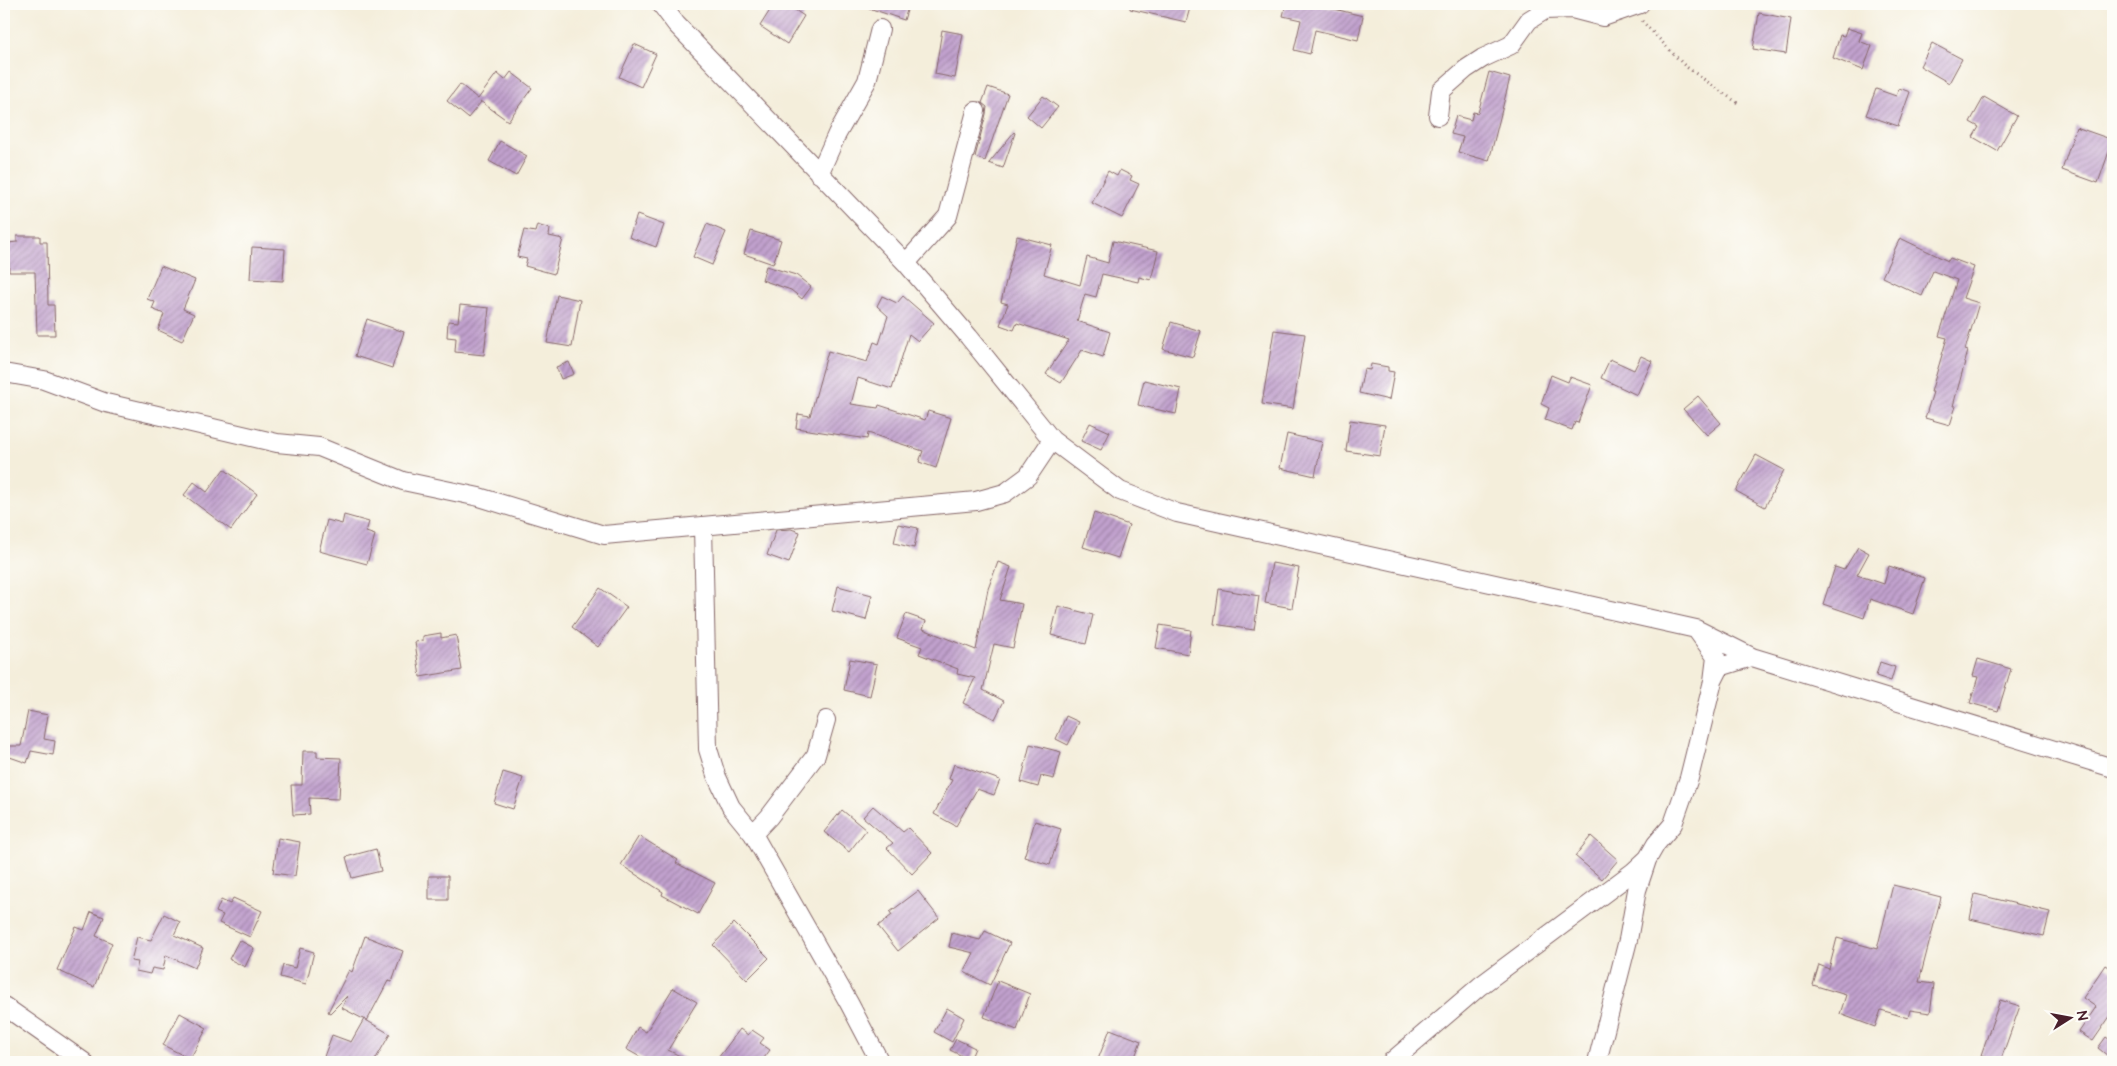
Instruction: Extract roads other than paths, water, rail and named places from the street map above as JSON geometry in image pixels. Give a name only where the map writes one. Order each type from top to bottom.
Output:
[{"type":"street","points":[[661,4],[676,24],[818,174],[906,263],[969,337],[1052,440],[1120,491],[1177,514],[1696,630],[1752,657],[2113,768]]},
{"type":"street","points":[[1438,116],[1442,91],[1466,69],[1483,58],[1511,45],[1529,20],[1545,10],[1572,9],[1604,16],[1634,6]]},
{"type":"street","points":[[818,174],[837,134],[867,81],[880,29]]},
{"type":"street","points":[[906,263],[948,216],[976,111]]},
{"type":"street","points":[[4,373],[44,380],[106,403],[277,442],[319,447],[403,481],[479,497],[604,535],[703,527],[750,520],[976,501],[1004,493],[1028,476],[1052,440]]},
{"type":"street","points":[[703,527],[708,749],[716,775],[731,807],[753,834],[849,1003],[880,1062]]},
{"type":"street","points":[[1597,1062],[1628,940],[1637,890],[1648,858],[1656,844],[1673,824],[1689,778],[1713,681],[1716,657],[1696,630]]},
{"type":"street","points":[[1713,681],[1720,667],[1752,657]]},
{"type":"street","points":[[753,834],[769,817],[816,756],[826,720]]},
{"type":"street","points":[[1391,1062],[1480,986],[1633,872],[1648,858]]},
{"type":"street","points":[[4,1006],[84,1062]]}]
